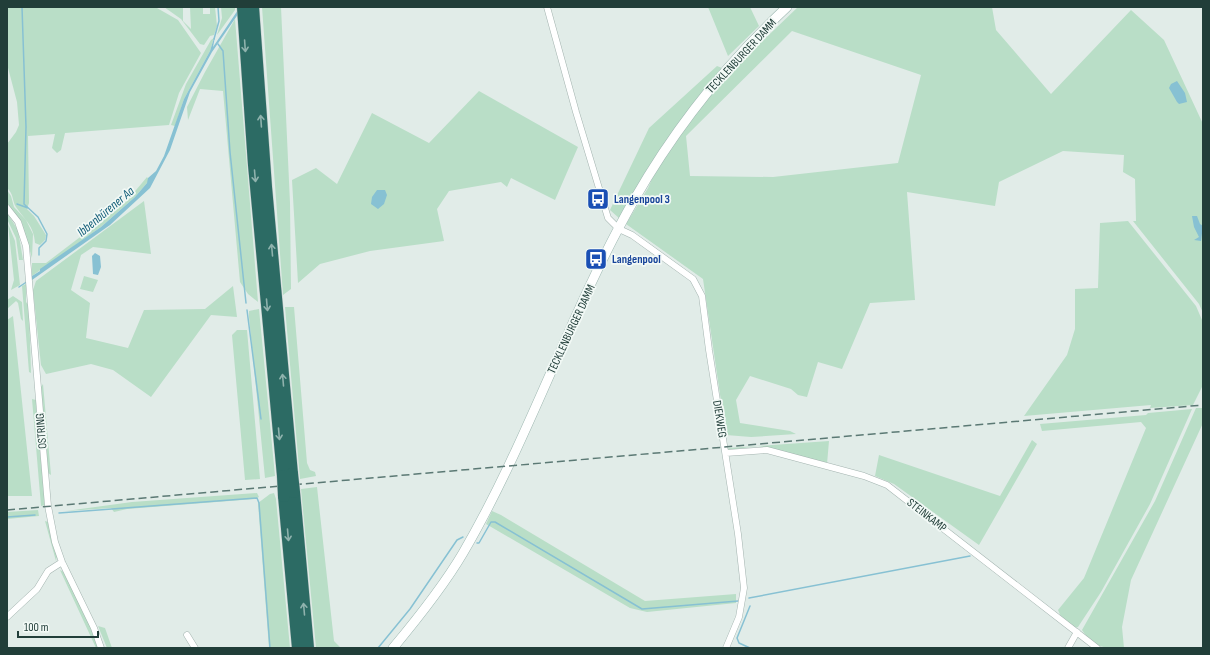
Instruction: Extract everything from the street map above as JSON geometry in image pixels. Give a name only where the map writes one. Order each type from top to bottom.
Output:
[{"type":"highway","points":[[243,7],[254,165],[289,494],[308,648]]},
{"type":"highway","points":[[253,7],[287,475]]},
{"type":"highway","points":[[289,494],[298,648]]},
{"type":"main road","name":"TECKLENBURGER DAMM","points":[[393,648],[423,612],[463,553],[508,466],[619,229],[657,162],[702,98],[739,56],[787,7]]},
{"type":"street","points":[[547,7],[605,213],[611,222],[619,229]]},
{"type":"street","name":"OSTRING","points":[[7,208],[18,222],[26,246],[48,506],[55,542],[62,562],[94,628],[101,648]]},
{"type":"street","name":"DIEKWEG","points":[[619,229],[632,235],[685,272],[693,279],[702,296],[709,350],[726,453],[744,588],[739,616],[726,648]]},
{"type":"street","name":"STEINKAMP","points":[[726,453],[767,450],[864,476],[887,485],[1098,648]]},
{"type":"street","points":[[7,617],[38,589],[51,568],[62,562]]},
{"type":"street","points":[[1068,648],[1077,632]]},
{"type":"street","points":[[187,635],[195,648]]},
{"type":"green space","points":[[9,7],[157,8],[178,20],[201,53],[179,93],[169,125],[65,133],[61,150],[57,153],[52,148],[55,134],[28,136],[29,203],[27,209],[34,216],[46,235],[45,240],[40,245],[35,243],[31,228],[16,207],[11,193],[7,188],[7,144],[16,132],[19,125],[17,102],[7,64],[7,10]]},
{"type":"green space","points":[[164,7],[183,7],[183,21],[191,29],[190,7],[203,7],[203,14],[210,14],[210,7],[215,7],[217,26],[214,35],[210,36],[204,45],[200,44],[181,19]]},
{"type":"green space","points":[[221,7],[235,7],[235,10],[217,35],[222,18]]},
{"type":"green space","points":[[262,7],[281,7],[290,203],[291,289],[283,295]]},
{"type":"green space","points":[[708,7],[750,7],[759,26],[728,56]]},
{"type":"green space","points":[[798,7],[992,7],[996,30],[1051,94],[1131,10],[1164,40],[1203,124],[1203,313],[1199,304],[1133,221],[1136,221],[1135,179],[1123,172],[1124,155],[1063,151],[999,182],[995,206],[907,192],[915,300],[870,303],[842,369],[818,362],[807,397],[798,395],[791,389],[750,376],[736,400],[740,423],[790,431],[796,434],[751,437],[726,435],[703,279],[626,224],[648,188],[656,170],[697,110],[731,71]],"holes":[[[792,31],[921,75],[898,163],[773,177],[690,176],[686,136]]]},
{"type":"green space","points":[[235,19],[258,302],[248,294],[240,282],[223,91],[200,89],[188,120],[187,107]]},
{"type":"green space","points":[[214,38],[210,51],[184,99],[175,126],[171,125],[186,84],[211,40]]},
{"type":"green space","points":[[717,66],[722,68],[666,140],[630,199],[620,219],[610,210],[649,128]]},
{"type":"green space","points":[[479,91],[578,147],[555,200],[511,178],[507,187],[501,182],[449,191],[437,209],[444,241],[370,251],[320,264],[298,283],[292,180],[316,168],[337,184],[372,113],[429,143]]},
{"type":"green space","points":[[147,177],[149,180],[135,197],[101,227],[32,276],[32,263],[46,263],[126,202]]},
{"type":"green space","points":[[7,190],[11,196],[14,207],[26,220],[33,234],[32,258],[22,224],[7,203]]},
{"type":"green space","points":[[144,201],[151,254],[93,247],[81,255],[71,290],[90,303],[86,338],[128,348],[144,310],[205,309],[233,286],[237,317],[211,315],[151,397],[113,370],[91,364],[46,374],[41,365],[33,290],[36,281]]},
{"type":"green space","points":[[7,213],[18,230],[23,260],[19,260],[16,238],[7,219]]},
{"type":"green space","points":[[1128,221],[1196,306],[1202,320],[1203,385],[1193,405],[1150,408],[1151,405],[1024,416],[1067,355],[1075,329],[1075,289],[1098,288],[1100,223]]},
{"type":"green space","points":[[8,224],[15,241],[20,285],[11,290],[14,280]]},
{"type":"green space","points":[[84,276],[98,280],[93,292],[80,289]]},
{"type":"green space","points":[[26,284],[26,302],[29,306],[31,373],[29,372],[22,286]]},
{"type":"green space","points":[[13,296],[22,302],[23,321],[21,319],[18,303],[16,301],[7,309],[7,300]]},
{"type":"green space","points":[[285,307],[294,307],[307,463],[310,470],[315,472],[316,476],[300,479]]},
{"type":"green space","points":[[259,309],[275,476],[265,478],[249,317],[249,311]]},
{"type":"green space","points":[[13,316],[32,496],[7,496],[7,320]]},
{"type":"green space","points":[[237,330],[247,330],[260,479],[245,480],[232,335]]},
{"type":"green space","points":[[43,384],[51,475],[48,473],[41,387]]},
{"type":"green space","points":[[32,399],[36,400],[45,505],[41,506]]},
{"type":"green space","points":[[1196,408],[1203,408],[1203,423],[1131,580],[1122,627],[1124,648],[1111,648],[1095,644],[1082,630],[1155,501]]},
{"type":"green space","points":[[1192,409],[1150,504],[1101,592],[1078,627],[1075,628],[1061,617],[1058,610],[1084,578],[1146,428],[1141,422],[1042,431],[1040,424],[1146,415],[1148,413]]},
{"type":"green space","points":[[1032,440],[1037,444],[979,545],[894,484],[875,476],[879,455],[1000,496]]},
{"type":"green space","points":[[829,441],[827,464],[758,446],[729,450],[728,448]]},
{"type":"green space","points":[[317,487],[334,641],[341,648],[316,648],[301,489]]},
{"type":"green space","points":[[257,493],[259,497],[255,499],[127,509],[114,512],[111,508],[66,511],[132,502]]},
{"type":"green space","points":[[274,493],[276,499],[290,648],[269,648],[258,503],[270,494]]},
{"type":"green space","points":[[38,510],[39,516],[7,519],[7,512]]},
{"type":"green space","points":[[492,511],[645,601],[736,594],[736,603],[647,612],[630,608],[486,524]]},
{"type":"green space","points":[[45,521],[48,522],[57,556],[56,561]]},
{"type":"green space","points":[[60,570],[64,572],[88,620],[98,648],[96,648]]},
{"type":"green space","points":[[98,626],[105,628],[112,648],[107,648]]},
{"type":"water","points":[[240,7],[243,7],[212,52],[190,92],[170,150],[150,188],[110,225],[32,280],[32,276],[40,271],[40,269],[101,227],[135,197],[147,183],[148,178],[156,171],[164,156],[184,99],[210,51],[214,38],[215,37],[213,47]]},
{"type":"water","points":[[1177,81],[1185,93],[1187,102],[1179,104],[1169,88],[1171,84]]},
{"type":"water","points":[[377,190],[385,190],[387,195],[384,204],[378,209],[371,204],[372,197]]},
{"type":"water","points":[[1192,216],[1197,216],[1200,224],[1203,226],[1201,241],[1194,240],[1199,237],[1194,227]]},
{"type":"water","points":[[95,253],[100,256],[101,267],[98,275],[93,274],[92,256]]},
{"type":"waterway","points":[[22,7],[26,127],[24,204],[38,217],[47,234],[46,241],[39,248],[39,255]]},
{"type":"waterway","points":[[214,39],[219,21],[218,7]]},
{"type":"waterway","points":[[218,44],[223,51],[230,152],[246,303]]},
{"type":"waterway","points":[[17,204],[28,208]]},
{"type":"waterway","name":"Ibbenbürener Aa","points":[[19,287],[28,281]]},
{"type":"waterway","points":[[247,310],[261,419]]},
{"type":"waterway","points":[[59,513],[257,498],[259,503],[270,648]]},
{"type":"waterway","points":[[7,517],[35,515]]},
{"type":"waterway","points":[[477,543],[479,543],[491,522],[495,522],[642,609],[738,601]]},
{"type":"waterway","points":[[378,648],[410,609],[457,540],[463,537]]},
{"type":"waterway","points":[[749,598],[970,556]]},
{"type":"waterway","points":[[750,606],[737,638],[739,643],[750,648]]},
{"type":"railway","points":[[7,510],[1203,405]]},
{"type":"place","name":"Langenpool 3","points":[[598,199]]},
{"type":"place","name":"Langenpool","points":[[596,259]]}]
